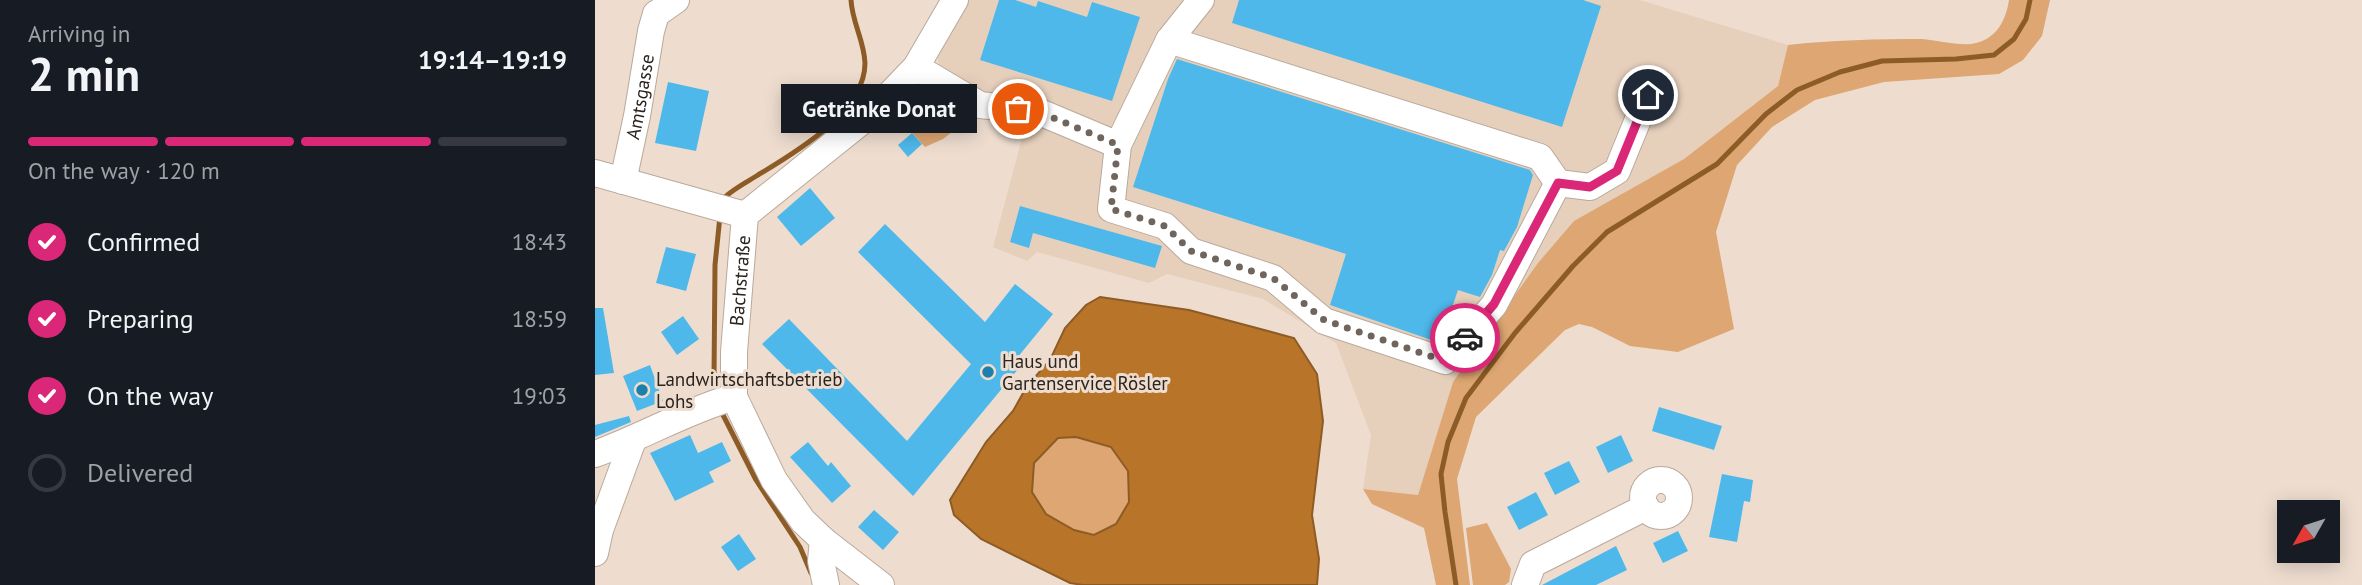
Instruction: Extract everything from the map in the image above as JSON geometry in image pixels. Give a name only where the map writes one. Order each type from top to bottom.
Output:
[{"type":"street","name":"Bachstraße","points":[[723,400],[734,352],[730,210],[872,113],[916,68],[955,0]]},
{"type":"street","points":[[1201,0],[1169,40],[1118,145],[1111,209],[1165,226],[1191,251],[1273,278],[1324,320],[1445,361],[1494,304],[1558,183]]},
{"type":"street","name":"Amtsgasse","points":[[623,181],[637,116],[650,31],[660,5]]},
{"type":"street","points":[[1169,40],[1540,158],[1558,183],[1590,187],[1617,171],[1648,95]]},
{"type":"street","points":[[916,68],[980,105],[1037,111],[1118,145]]},
{"type":"street","points":[[595,173],[730,210]]},
{"type":"street","points":[[595,454],[723,400],[803,521],[881,585]]},
{"type":"street","points":[[595,553],[600,530],[633,440]]},
{"type":"street","points":[[1525,585],[1533,564],[1646,507]]},
{"type":"street","points":[[823,540],[821,561],[827,585]]},
{"type":"shaded area","points":[[969,0],[1640,0],[1788,45],[1778,86],[1684,159],[1453,382],[1418,495],[1363,489],[1371,435],[1336,343],[1263,299],[1167,274],[1149,283],[1037,252],[1027,261],[993,247],[1022,138],[974,113],[939,65],[937,55]]},
{"type":"shaded area","points":[[2009,0],[2050,0],[2042,36],[2023,60],[1999,74],[1884,82],[1815,100],[1772,127],[1737,165],[1716,232],[1734,329],[1678,352],[1630,346],[1592,327],[1579,324],[1565,330],[1476,417],[1457,479],[1470,585],[1436,585],[1424,528],[1372,504],[1363,489],[1418,495],[1453,382],[1538,263],[1574,221],[1684,159],[1778,86],[1788,45],[1905,39],[1976,43],[1990,37],[1999,27]]},
{"type":"shaded area","points":[[915,104],[927,113],[932,107],[961,125],[943,139],[925,147],[899,118]]},
{"type":"shaded area","points":[[1100,297],[1189,310],[1294,338],[1317,374],[1323,421],[1312,515],[1319,559],[1317,585],[1070,583],[981,539],[954,515],[950,500],[986,442],[1013,411],[1027,386],[1050,360],[1065,328],[1086,305]],"holes":[[[1076,437],[1111,447],[1128,471],[1129,502],[1116,524],[1094,535],[1074,530],[1046,514],[1032,492],[1034,463],[1058,438]]]},
{"type":"shaded area","points":[[1076,437],[1111,447],[1128,471],[1129,502],[1116,524],[1094,535],[1074,530],[1046,514],[1032,492],[1034,463],[1058,438]]},
{"type":"shaded area","points":[[1487,523],[1511,569],[1509,582],[1505,585],[1473,585],[1466,528]]},
{"type":"building","points":[[999,0],[1015,0],[1036,7],[1038,1],[1087,17],[1092,2],[1140,17],[1112,101],[980,60]]},
{"type":"building","points":[[1239,0],[1583,0],[1601,6],[1562,127],[1232,23]]},
{"type":"building","points":[[1177,59],[1530,170],[1533,175],[1517,227],[1504,251],[1500,250],[1492,275],[1480,297],[1458,290],[1440,343],[1330,305],[1346,254],[1133,187]]},
{"type":"building","points":[[668,82],[709,91],[696,151],[655,143]]},
{"type":"building","points":[[912,133],[922,144],[908,157],[898,145]]},
{"type":"building","points":[[810,188],[835,218],[801,246],[777,217]]},
{"type":"building","points":[[1020,206],[1162,246],[1155,268],[1033,233],[1029,248],[1010,242]]},
{"type":"building","points":[[885,224],[985,322],[1015,284],[1053,314],[1013,363],[1019,368],[913,496],[762,344],[789,319],[907,441],[971,364],[858,252]]},
{"type":"building","points":[[666,247],[696,254],[686,291],[656,283]]},
{"type":"building","points":[[595,308],[603,308],[614,373],[595,375]]},
{"type":"building","points":[[683,316],[699,339],[677,355],[661,332]]},
{"type":"building","points":[[650,365],[663,401],[637,411],[623,376]]},
{"type":"building","points":[[1659,407],[1722,426],[1714,450],[1652,431]]},
{"type":"building","points":[[629,416],[631,422],[595,437],[595,425]]},
{"type":"building","points":[[690,435],[698,453],[722,442],[731,461],[709,472],[714,482],[675,501],[650,453]]},
{"type":"building","points":[[1621,435],[1633,461],[1608,473],[1596,447]]},
{"type":"building","points":[[808,442],[828,466],[831,462],[851,486],[832,503],[790,457]]},
{"type":"building","points":[[1569,461],[1580,482],[1555,495],[1544,473]]},
{"type":"building","points":[[1722,474],[1753,480],[1750,502],[1744,501],[1737,542],[1709,537]]},
{"type":"building","points":[[1536,492],[1548,515],[1519,530],[1507,507]]},
{"type":"building","points":[[874,510],[899,532],[883,550],[858,527]]},
{"type":"building","points":[[1678,531],[1688,551],[1663,563],[1653,543]]},
{"type":"building","points":[[739,534],[756,559],[738,571],[721,547]]},
{"type":"building","points":[[1616,546],[1627,570],[1596,585],[1542,585]]},
{"type":"waterway","points":[[723,199],[826,129],[854,98],[862,81],[865,63],[851,0]]},
{"type":"waterway","points":[[1456,585],[1441,474],[1448,442],[1466,398],[1515,333],[1573,266],[1607,232],[1717,164],[1766,114],[1797,90],[1840,72],[1882,61],[1994,55],[2014,39],[2026,19],[2030,0]]},
{"type":"waterway","points":[[717,395],[714,377],[715,265],[720,216]]},
{"type":"waterway","points":[[721,411],[756,480],[800,547],[811,573]]},
{"type":"way so far","points":[[1018,109],[1037,111],[1118,145],[1111,209],[1165,226],[1191,251],[1273,278],[1324,320],[1445,361],[1465,338]]},
{"type":"place","name":"Getränke Donat","points":[[1018,109]]},
{"type":"place","name":"Haus und Gartenservice Rösler","points":[[988,372]]},
{"type":"place","name":"Landwirtschaftsbetrieb Lohs","points":[[642,390]]},
{"type":"route","points":[[1465,338],[1494,304],[1558,183],[1590,187],[1617,171],[1648,95]]}]
